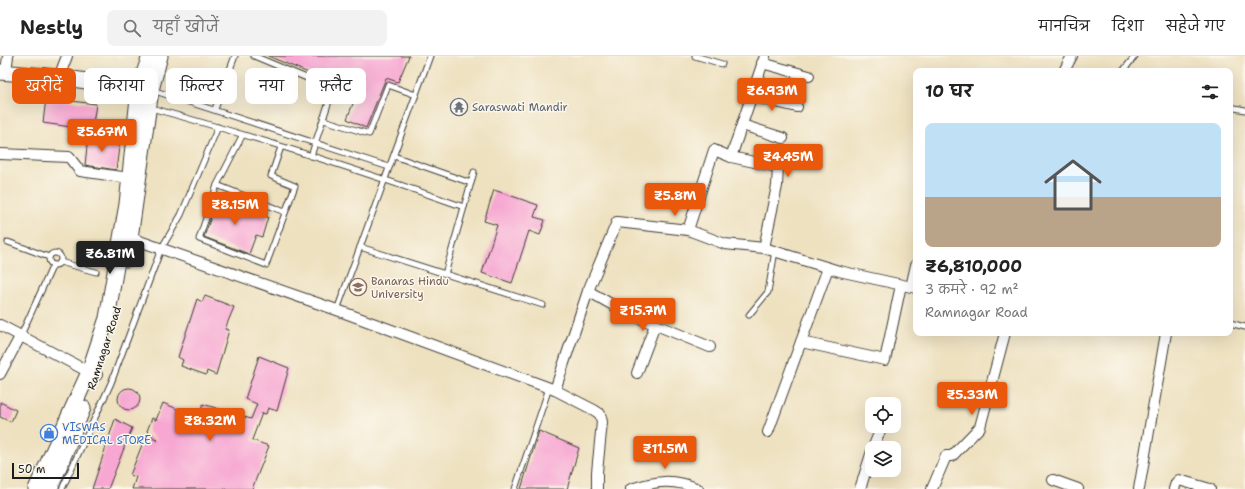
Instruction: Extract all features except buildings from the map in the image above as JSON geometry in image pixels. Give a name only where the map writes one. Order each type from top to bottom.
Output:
[{"type":"main road","points":[[152,68],[155,57]]},
{"type":"main road","points":[[127,236],[129,178],[142,104]]},
{"type":"main road","points":[[36,489],[93,374],[127,236],[149,108],[148,104]]},
{"type":"main road","name":"Ramnagar Road","points":[[50,489],[93,374]]},
{"type":"street","points":[[3,72],[8,56]]},
{"type":"street","points":[[62,68],[67,56]]},
{"type":"street","points":[[1066,68],[1072,56]]},
{"type":"street","points":[[731,157],[763,60],[809,76]]},
{"type":"street","points":[[751,96],[797,107]]},
{"type":"street","points":[[742,125],[784,138]]},
{"type":"street","points":[[688,230],[714,150],[731,157],[778,167],[777,186],[764,248]]},
{"type":"street","points":[[0,154],[69,156],[80,171],[129,178]]},
{"type":"street","points":[[552,389],[588,291],[617,222],[688,230],[725,244],[764,248],[828,268],[909,286]]},
{"type":"street","points":[[127,236],[337,310],[552,389],[600,414],[602,422],[597,472],[597,489]]},
{"type":"street","points":[[768,432],[828,268]]},
{"type":"street","points":[[801,342],[885,360],[913,274]]},
{"type":"street","points":[[588,291],[626,313],[710,346]]},
{"type":"street","points":[[0,325],[93,374]]},
{"type":"street","points":[[637,373],[655,325]]},
{"type":"street","points":[[0,374],[21,335]]},
{"type":"street","points":[[932,489],[946,456],[952,456],[980,428],[1004,336]]},
{"type":"street","points":[[1139,489],[1165,336]]},
{"type":"street","points":[[860,489],[865,473]]},
{"type":"street","points":[[632,489],[649,483],[665,480],[691,488]]},
{"type":"street","points":[[1053,480],[1078,489]]},
{"type":"street","points":[[1174,489],[1179,480],[1210,489]]},
{"type":"lane","points":[[215,109],[235,56]]},
{"type":"lane","points":[[254,56],[334,89],[317,143],[311,156]]},
{"type":"lane","points":[[337,310],[430,56]]},
{"type":"lane","points":[[695,56],[722,64]]},
{"type":"lane","points":[[1125,68],[1135,56]]},
{"type":"lane","points":[[324,120],[369,134],[388,85],[416,95]]},
{"type":"lane","points":[[158,93],[215,109],[389,167]]},
{"type":"lane","points":[[149,108],[218,127],[242,136],[385,179],[464,207]]},
{"type":"lane","points":[[1233,108],[1245,110]]},
{"type":"lane","points":[[62,489],[113,376],[161,249],[181,215],[218,127]]},
{"type":"lane","points":[[242,136],[217,186],[199,239],[266,265],[295,186],[271,176],[281,148]]},
{"type":"lane","points":[[394,156],[472,183]]},
{"type":"lane","points":[[445,274],[474,172]]},
{"type":"lane","points":[[217,186],[285,212]]},
{"type":"lane","points":[[8,242],[49,257],[56,254],[60,258],[60,262]]},
{"type":"lane","points":[[360,247],[543,305]]},
{"type":"lane","points":[[749,315],[768,292],[775,251]]},
{"type":"lane","points":[[49,257],[50,262],[53,265]]},
{"type":"lane","points":[[21,335],[53,265],[60,262],[96,272]]},
{"type":"lane","points":[[1233,324],[1245,327]]},
{"type":"lane","points":[[515,489],[552,389]]},
{"type":"place","name":"Saraswati Mandir","points":[[459,107]]},
{"type":"place","name":"Banaras Hindu University","points":[[358,287]]},
{"type":"place","name":"VISWAS MEDICAL STORE","points":[[49,433]]}]
